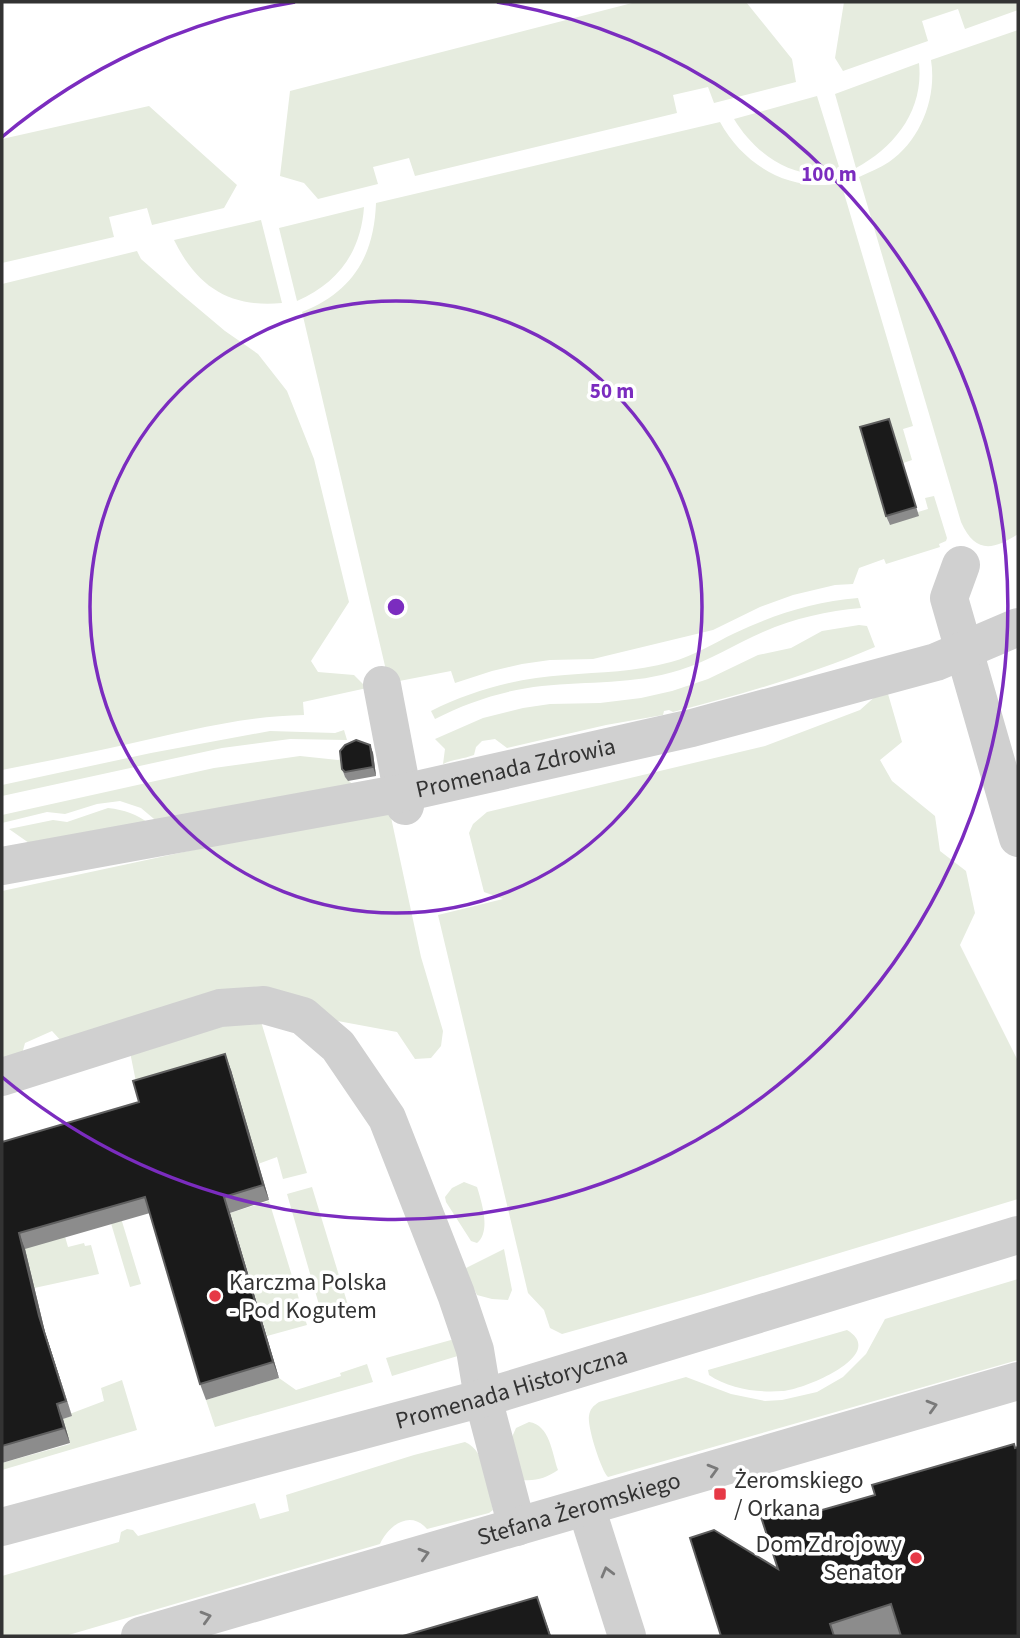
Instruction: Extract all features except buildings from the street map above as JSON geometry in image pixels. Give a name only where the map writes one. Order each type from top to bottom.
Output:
[{"type":"street","points":[[961,565],[949,598],[1018,838]]},
{"type":"street","name":"Promenada Zdrowia","points":[[2,866],[404,800],[692,728],[936,662],[1018,627]]},
{"type":"street","points":[[382,685],[404,800]]},
{"type":"street","points":[[2,1077],[220,1009],[264,1005],[303,1016],[338,1046],[387,1118],[460,1305],[475,1350],[483,1398],[517,1527]]},
{"type":"street","name":"Promenada Historyczna","points":[[2,1527],[483,1398],[1018,1235]]},
{"type":"street","name":"Stefana Żeromskiego","points":[[140,1636],[1018,1381]]},
{"type":"street","points":[[586,1507],[627,1636]]},
{"type":"shaded area","points":[[636,2],[746,2],[792,59],[796,82],[714,103],[708,87],[673,95],[677,113],[415,176],[409,158],[373,167],[378,184],[318,199],[304,183],[280,176],[290,91]]},
{"type":"shaded area","points":[[844,2],[1018,2],[1018,10],[965,29],[958,9],[922,21],[928,41],[843,71],[835,58]]},
{"type":"shaded area","points":[[1018,30],[1018,534],[1000,544],[985,546],[972,539],[961,522],[859,177],[889,162],[910,142],[918,130],[929,103],[931,60]]},
{"type":"shaded area","points":[[919,63],[917,96],[904,125],[883,149],[856,168],[835,94]]},
{"type":"shaded area","points":[[817,96],[840,170],[824,174],[793,170],[753,144],[734,119]]},
{"type":"shaded area","points":[[149,106],[237,185],[224,208],[152,225],[147,208],[109,217],[114,237],[2,263],[2,139]]},
{"type":"shaded area","points":[[720,122],[742,152],[771,173],[804,184],[841,183],[913,426],[903,429],[912,460],[874,473],[889,524],[918,516],[918,512],[928,509],[925,498],[934,496],[946,541],[939,544],[940,547],[886,564],[884,559],[859,568],[853,584],[835,585],[793,595],[760,607],[713,630],[593,659],[522,664],[455,683],[451,671],[389,683],[302,312],[334,294],[357,270],[371,240],[376,203]]},
{"type":"shaded area","points":[[364,207],[358,238],[345,264],[324,285],[297,301],[279,228]]},
{"type":"shaded area","points":[[261,220],[282,303],[246,302],[217,291],[193,270],[174,240]]},
{"type":"shaded area","points":[[137,251],[141,259],[181,294],[225,331],[258,354],[287,391],[314,459],[349,602],[311,661],[318,672],[354,675],[367,688],[303,702],[304,715],[258,718],[213,726],[2,770],[2,284]]},
{"type":"shaded area","points":[[858,598],[861,608],[823,613],[787,623],[701,662],[663,675],[514,690],[460,707],[435,719],[431,711],[479,691],[513,682],[631,670],[671,662],[764,620],[826,602]]},
{"type":"shaded area","points":[[867,626],[875,647],[776,683],[673,712],[664,711],[663,715],[507,748],[495,739],[482,741],[476,747],[474,755],[443,764],[445,749],[435,739],[483,718],[523,708],[550,704],[600,703],[672,691],[708,679],[758,655],[791,648],[822,631]]},
{"type":"shaded area","points":[[886,687],[902,742],[880,760],[892,781],[935,816],[940,851],[966,871],[975,913],[960,945],[1018,1061],[1018,1199],[562,1334],[550,1328],[544,1310],[528,1293],[438,915],[503,899],[484,892],[469,833],[473,824],[487,812],[765,746],[860,710]]},
{"type":"shaded area","points":[[344,730],[347,740],[290,739],[222,748],[2,796],[2,785],[151,753],[270,731],[335,733]]},
{"type":"shaded area","points":[[300,756],[338,760],[344,758],[343,773],[353,784],[160,824],[141,808],[120,801],[97,804],[65,814],[47,812],[2,823],[2,815],[214,768]]},
{"type":"shaded area","points":[[108,808],[130,813],[150,824],[29,843],[9,829],[53,820],[67,822]]},
{"type":"shaded area","points":[[389,808],[421,957],[443,1031],[441,1046],[431,1058],[415,1059],[397,1032],[327,1019],[301,1004],[63,1043],[52,1031],[25,1043],[22,1054],[2,1060],[2,891]]},
{"type":"shaded area","points":[[259,1015],[307,1173],[283,1179],[277,1157],[258,1164],[231,1070],[139,1097],[129,1047]]},
{"type":"shaded area","points":[[464,1182],[477,1187],[483,1209],[484,1232],[477,1243],[471,1241],[446,1202],[445,1197],[452,1188]]},
{"type":"shaded area","points":[[312,1187],[351,1315],[324,1322],[287,1194]]},
{"type":"shaded area","points":[[269,1201],[307,1325],[267,1336],[230,1213]]},
{"type":"shaded area","points":[[117,1205],[141,1284],[130,1287],[110,1220]]},
{"type":"shaded area","points":[[64,1233],[68,1247],[84,1243],[85,1246],[91,1245],[99,1274],[25,1290],[2,1238]]},
{"type":"shaded area","points":[[504,1249],[512,1290],[508,1300],[477,1295],[464,1269]]},
{"type":"shaded area","points":[[1018,1279],[1018,1360],[608,1477],[602,1466],[589,1421],[593,1406],[599,1402],[686,1377],[731,1394],[765,1401],[817,1392],[843,1377],[866,1354],[885,1319]]},
{"type":"shaded area","points":[[847,1330],[857,1340],[858,1350],[838,1370],[807,1385],[782,1391],[754,1391],[726,1384],[709,1375],[708,1370]]},
{"type":"shaded area","points":[[455,1341],[461,1355],[392,1376],[386,1358]]},
{"type":"shaded area","points":[[367,1364],[373,1382],[215,1427],[206,1400],[279,1378],[296,1390],[341,1376],[340,1373]]},
{"type":"shaded area","points":[[122,1380],[137,1430],[2,1470],[2,1463],[70,1444],[63,1419],[104,1401],[101,1388]]},
{"type":"shaded area","points":[[529,1422],[542,1428],[546,1434],[558,1470],[541,1478],[523,1480],[512,1437],[516,1428]]},
{"type":"shaded area","points":[[465,1442],[478,1453],[482,1462],[493,1510],[489,1513],[427,1529],[414,1520],[400,1522],[388,1531],[380,1544],[65,1636],[2,1636],[2,1576],[119,1542],[121,1532],[127,1529],[133,1530],[138,1536],[255,1503],[260,1519],[289,1511],[286,1495]]},
{"type":"place","name":"Karczma Polska - Pod Kogutem","points":[[215,1296]]},
{"type":"place","name":"Żeromskiego / Orkana","points":[[720,1494]]},
{"type":"place","name":"Dom Zdrojowy Senator","points":[[916,1558]]}]
